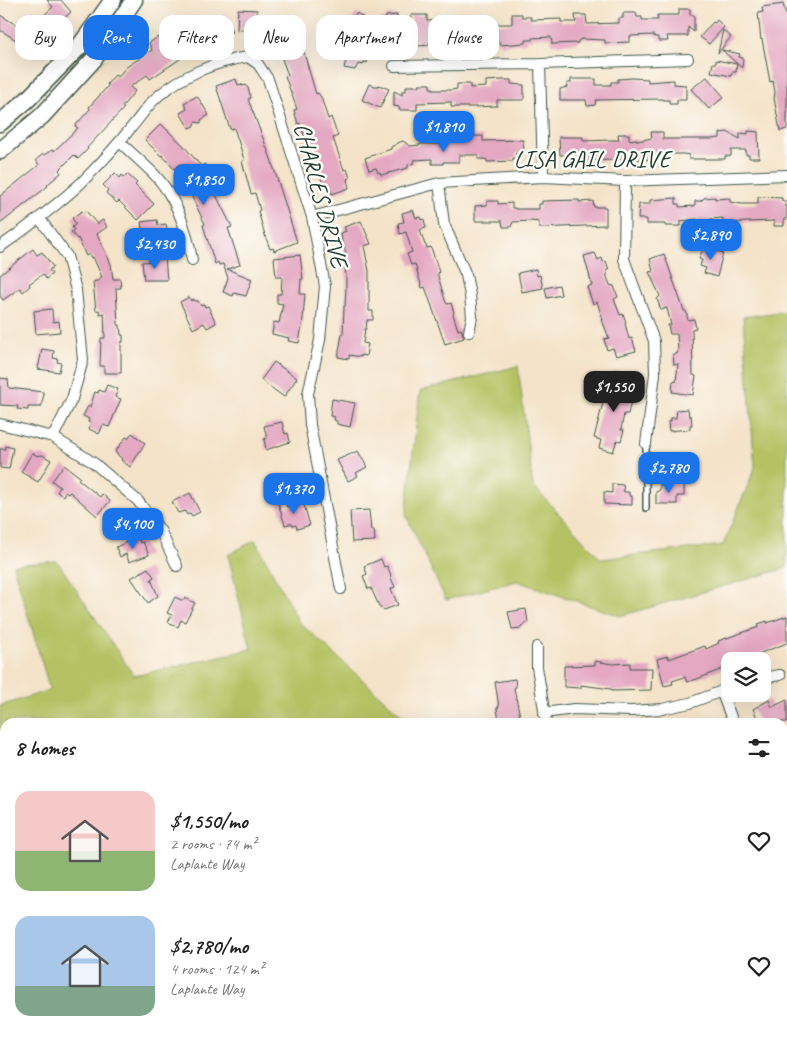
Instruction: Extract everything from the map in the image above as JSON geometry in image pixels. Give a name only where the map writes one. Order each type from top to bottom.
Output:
[{"type":"main road","points":[[0,123],[27,100],[79,47],[114,0]]},
{"type":"main road","points":[[0,151],[42,116],[94,59],[134,0]]},
{"type":"street","name":"CHARLES DRIVE","points":[[120,142],[156,97],[173,85],[209,67],[234,59],[248,57],[258,64],[268,79],[312,217],[325,286],[320,340],[308,394],[310,425],[341,589]]},
{"type":"street","points":[[394,66],[688,59]]},
{"type":"street","points":[[540,64],[543,177]]},
{"type":"street","points":[[0,247],[40,219],[82,182],[120,142],[156,176],[174,203],[189,241],[192,260]]},
{"type":"street","name":"LISA GAIL DRIVE","points":[[312,217],[440,183],[543,177],[624,181],[787,174]]},
{"type":"street","points":[[624,181],[624,259],[654,341],[654,374],[646,444]]},
{"type":"street","points":[[440,183],[444,224],[466,275],[470,295],[472,317],[469,332]]},
{"type":"street","points":[[40,219],[67,256],[76,290],[83,360],[72,398],[53,437]]},
{"type":"street","points":[[0,424],[53,437],[94,463],[138,501],[160,530],[177,566]]},
{"type":"street","points":[[537,647],[537,667],[545,718],[574,709],[631,711],[662,709],[690,703],[721,691]]},
{"type":"street","points":[[771,676],[780,675]]},
{"type":"street","points":[[729,702],[732,718]]},
{"type":"lane","points":[[646,444],[646,508]]},
{"type":"green space","points":[[787,311],[787,568],[620,616],[517,581],[446,600],[406,515],[420,391],[518,366],[533,486],[601,559],[723,545],[755,468],[743,317]]},
{"type":"green space","points":[[255,540],[299,622],[405,718],[0,718],[0,706],[50,690],[13,565],[57,561],[134,676],[251,649],[228,555]]},
{"type":"building","points":[[47,0],[61,0],[71,12],[68,15],[44,15],[53,7]]},
{"type":"building","points":[[783,4],[787,18],[787,129],[780,131],[773,81],[770,82],[761,40],[758,13],[763,12],[762,7]]},
{"type":"building","points":[[238,9],[257,10],[257,15],[244,15],[244,28],[237,31]]},
{"type":"building","points":[[679,9],[690,9],[690,15],[694,15],[694,32],[688,27],[688,36],[667,36],[668,41],[658,41],[658,37],[654,37],[654,35],[630,36],[630,42],[605,43],[605,40],[581,39],[578,43],[552,44],[551,37],[532,38],[532,40],[526,40],[526,43],[500,45],[499,41],[499,24],[512,24],[512,14],[522,14],[522,17],[531,17],[531,20],[561,19],[561,22],[576,22],[575,15],[586,15],[587,24],[619,23],[619,18],[623,18],[623,13],[636,13],[637,17],[642,17],[642,20],[658,20],[657,15],[679,15]]},
{"type":"building","points":[[0,15],[15,24],[15,39],[0,30]]},
{"type":"building","points":[[418,15],[427,15],[428,45],[418,46]]},
{"type":"building","points":[[717,20],[724,27],[709,44],[700,37]]},
{"type":"building","points":[[723,30],[731,37],[718,53]]},
{"type":"building","points":[[159,36],[159,60],[178,60],[150,79],[147,75],[130,87],[135,91],[122,107],[124,108],[88,149],[78,159],[74,155],[59,170],[61,173],[48,186],[0,224],[0,196],[39,165],[36,160],[43,154],[54,151],[78,128],[75,126],[115,75],[118,77],[125,68],[137,60],[149,60],[149,52],[152,50],[149,43]]},
{"type":"building","points":[[722,50],[740,54],[739,57],[743,58],[742,68]]},
{"type":"building","points":[[282,60],[306,60],[316,94],[318,93],[321,97],[328,119],[331,117],[338,136],[333,138],[344,170],[347,169],[350,178],[347,179],[349,188],[332,194],[329,186],[324,188],[319,171],[314,172],[310,160],[311,156],[294,110],[297,109],[285,76],[288,75]]},
{"type":"building","points":[[346,60],[368,60],[367,63],[364,62],[363,65],[358,64],[355,70],[344,68]]},
{"type":"building","points":[[716,60],[737,64],[736,72],[732,72],[731,76],[711,72],[713,63],[716,63]]},
{"type":"building","points":[[707,77],[724,97],[709,109],[691,89]]},
{"type":"building","points":[[236,79],[238,85],[246,85],[248,88],[251,98],[248,99],[271,159],[297,242],[274,251],[273,248],[270,249],[265,235],[255,193],[251,194],[242,161],[244,160],[241,149],[234,128],[230,129],[216,86]]},
{"type":"building","points":[[571,79],[596,79],[596,85],[611,85],[611,82],[618,82],[618,79],[648,79],[648,82],[674,80],[674,84],[686,85],[686,100],[677,100],[677,104],[669,104],[669,100],[663,99],[596,100],[595,105],[587,106],[586,100],[560,100],[560,89],[567,87],[567,83],[571,83]]},
{"type":"building","points":[[511,80],[511,84],[524,85],[524,100],[497,100],[497,106],[475,107],[451,107],[451,102],[417,103],[417,110],[399,110],[399,107],[394,106],[394,91],[402,95],[402,91],[406,91],[406,86],[430,84],[430,88],[433,88],[433,90],[451,90],[457,89],[457,84],[470,84],[470,88],[486,87],[486,81]]},
{"type":"building","points":[[369,84],[389,89],[380,108],[362,100]]},
{"type":"building","points":[[197,96],[209,115],[201,120],[201,123],[195,122],[194,126],[189,128],[180,113],[187,109],[184,103]]},
{"type":"building","points":[[161,124],[201,166],[205,164],[214,186],[212,187],[232,227],[228,228],[240,265],[227,269],[252,279],[246,296],[234,293],[233,296],[223,292],[228,278],[223,264],[219,265],[218,262],[215,264],[203,225],[205,224],[187,187],[189,182],[180,164],[174,169],[145,140]]},
{"type":"building","points":[[748,131],[758,132],[759,158],[749,158],[749,155],[746,155],[746,150],[731,150],[731,156],[725,156],[725,159],[689,159],[689,155],[684,154],[664,154],[664,156],[661,156],[661,159],[572,161],[572,155],[560,155],[559,137],[583,137],[583,141],[619,140],[618,134],[629,134],[629,140],[637,139],[637,141],[652,138],[651,132],[663,132],[663,139],[711,139],[720,138],[720,133],[727,132],[740,139],[740,133],[748,134]]},
{"type":"building","points":[[483,136],[483,141],[523,140],[524,152],[516,153],[516,158],[513,158],[513,161],[487,162],[484,159],[478,159],[478,155],[459,155],[459,162],[443,162],[443,164],[432,164],[432,159],[413,160],[414,163],[408,165],[408,168],[381,175],[376,168],[369,170],[365,158],[391,149],[391,147],[403,141],[410,146],[448,144],[448,137]]},
{"type":"building","points":[[115,173],[120,178],[122,175],[124,177],[127,174],[154,204],[138,220],[119,201],[117,203],[106,193],[108,190],[103,185]]},
{"type":"building","points":[[715,197],[715,199],[730,198],[730,202],[742,204],[758,204],[758,197],[782,198],[782,201],[785,201],[785,206],[787,206],[787,219],[784,219],[784,226],[774,226],[774,221],[723,223],[723,218],[710,219],[708,223],[703,225],[698,223],[697,219],[681,221],[681,226],[665,226],[665,224],[647,224],[647,219],[638,219],[639,204],[650,204],[650,200],[676,198],[676,204],[679,204],[679,207],[695,206],[695,201]]},
{"type":"building","points":[[579,200],[579,202],[593,201],[594,207],[606,207],[606,225],[539,228],[539,222],[531,221],[513,222],[511,227],[503,227],[502,221],[475,221],[475,206],[487,205],[487,201],[498,201],[498,204],[512,203],[512,208],[515,209],[539,209],[539,204],[542,204],[542,201]]},
{"type":"building","points":[[413,210],[416,218],[424,219],[426,228],[420,230],[425,245],[427,248],[431,247],[445,300],[447,304],[451,303],[458,330],[461,329],[464,338],[445,344],[425,287],[422,288],[415,264],[411,265],[407,254],[412,252],[406,232],[400,234],[398,223],[404,222],[402,213]]},
{"type":"building","points":[[82,211],[83,213],[86,211],[97,224],[103,220],[107,227],[97,234],[111,264],[113,279],[120,279],[121,288],[116,288],[118,325],[120,325],[121,335],[123,335],[123,342],[121,342],[121,373],[104,373],[104,366],[100,366],[101,338],[105,338],[104,313],[100,314],[99,310],[96,311],[93,282],[100,280],[99,278],[102,277],[93,257],[91,258],[89,254],[86,256],[78,238],[71,232],[74,230],[72,227],[76,224],[72,218]]},
{"type":"building","points":[[157,220],[158,225],[166,224],[169,241],[145,246],[141,222]]},
{"type":"building","points":[[361,221],[371,244],[364,246],[369,271],[369,311],[373,311],[373,320],[367,320],[365,329],[363,343],[368,344],[366,356],[349,355],[349,359],[338,357],[343,334],[346,289],[346,275],[342,254],[346,253],[341,233],[346,231],[344,227]]},
{"type":"building","points":[[704,246],[723,253],[717,277],[704,273],[706,268],[700,266],[702,260],[699,259]]},
{"type":"building","points":[[33,249],[37,255],[42,252],[53,267],[49,270],[52,274],[46,279],[43,274],[29,284],[30,286],[23,292],[20,288],[3,300],[0,296],[0,275]]},
{"type":"building","points":[[595,253],[598,260],[602,258],[603,262],[606,261],[609,270],[607,270],[607,277],[610,285],[614,286],[618,297],[614,299],[620,315],[623,314],[629,339],[632,338],[636,351],[616,356],[613,348],[607,350],[604,339],[609,338],[597,302],[593,304],[587,287],[592,285],[584,256]]},
{"type":"building","points":[[664,254],[684,311],[686,311],[688,320],[694,319],[696,328],[692,329],[693,375],[696,376],[693,395],[672,392],[673,381],[676,382],[678,364],[674,365],[673,354],[677,354],[678,350],[677,334],[670,334],[668,325],[671,325],[667,308],[661,310],[657,299],[660,296],[649,272],[653,271],[650,259]]},
{"type":"building","points":[[300,255],[303,279],[301,279],[300,294],[305,294],[299,343],[288,341],[289,338],[272,334],[274,322],[279,323],[283,304],[277,303],[277,294],[281,294],[282,277],[276,277],[274,258]]},
{"type":"building","points":[[165,257],[167,280],[144,280],[142,262],[155,261],[154,258]]},
{"type":"building","points":[[536,269],[537,276],[540,275],[543,288],[522,292],[518,273]]},
{"type":"building","points":[[559,285],[561,295],[547,298],[545,288]]},
{"type":"building","points":[[189,297],[191,301],[194,299],[194,301],[198,301],[201,306],[204,304],[205,307],[208,306],[216,323],[207,328],[204,323],[193,329],[180,302]]},
{"type":"building","points":[[52,309],[53,322],[59,321],[60,332],[36,334],[34,311]]},
{"type":"building","points":[[42,349],[54,351],[53,358],[58,359],[57,362],[61,363],[59,372],[38,369]]},
{"type":"building","points":[[274,362],[297,378],[284,397],[261,380]]},
{"type":"building","points":[[615,371],[626,374],[625,382],[630,383],[629,386],[632,387],[628,414],[624,414],[621,430],[624,430],[621,441],[617,440],[613,452],[599,448],[601,440],[594,438],[604,399],[608,400]]},
{"type":"building","points":[[0,378],[8,379],[9,388],[43,392],[41,407],[28,407],[28,410],[17,409],[18,406],[0,405]]},
{"type":"building","points":[[107,385],[118,389],[115,397],[121,399],[109,427],[103,425],[99,434],[89,429],[91,423],[88,422],[89,419],[83,416],[88,406],[90,407],[95,392],[98,393],[99,390],[104,392]]},
{"type":"building","points":[[332,399],[355,403],[350,427],[337,424],[337,421],[334,420],[335,417],[330,416]]},
{"type":"building","points":[[688,409],[692,425],[690,425],[690,429],[669,431],[668,422],[671,421],[671,418],[676,418],[677,410]]},
{"type":"building","points":[[282,422],[285,434],[288,433],[290,442],[266,450],[264,439],[267,438],[264,426]]},
{"type":"building","points":[[132,433],[145,443],[130,467],[115,452],[126,437],[128,438]]},
{"type":"building","points":[[6,446],[13,448],[9,469],[0,468],[0,449],[5,449]]},
{"type":"building","points":[[358,451],[367,467],[356,473],[358,476],[348,481],[337,460]]},
{"type":"building","points":[[32,453],[38,456],[42,455],[51,460],[38,482],[21,472]]},
{"type":"building","points":[[64,465],[80,477],[78,479],[100,497],[102,494],[110,501],[97,516],[70,492],[68,494],[65,492],[63,496],[57,492],[60,487],[52,481]]},
{"type":"building","points":[[612,484],[623,485],[624,492],[629,492],[629,496],[632,496],[632,505],[604,504],[604,492],[612,493]]},
{"type":"building","points":[[660,484],[684,485],[684,496],[677,496],[677,504],[656,504],[656,492],[660,490]]},
{"type":"building","points":[[190,493],[200,512],[192,516],[190,513],[187,515],[185,511],[178,513],[172,502]]},
{"type":"building","points":[[285,500],[287,507],[303,502],[310,525],[297,529],[296,525],[285,525],[278,503]]},
{"type":"building","points":[[369,510],[371,530],[374,530],[375,541],[352,542],[350,511]]},
{"type":"building","points":[[138,537],[140,543],[143,542],[149,555],[129,562],[126,554],[120,557],[116,547]]},
{"type":"building","points":[[381,559],[384,567],[387,566],[391,575],[395,587],[391,589],[398,605],[384,610],[380,608],[371,588],[368,589],[363,576],[367,574],[364,566]]},
{"type":"building","points":[[148,568],[154,577],[151,579],[158,596],[148,603],[131,578]]},
{"type":"building","points":[[175,597],[181,600],[185,598],[195,603],[185,622],[181,620],[178,627],[168,622],[172,615],[167,613]]},
{"type":"building","points":[[526,609],[528,623],[524,623],[525,625],[521,626],[521,628],[512,629],[508,612]]},
{"type":"building","points":[[787,616],[787,643],[764,652],[721,652],[721,670],[687,682],[685,677],[672,681],[673,684],[664,686],[657,659],[668,656],[669,659],[705,646],[706,649],[719,643],[718,641],[759,627],[758,624],[767,621],[767,623]]},
{"type":"building","points":[[595,661],[612,664],[630,663],[630,668],[652,668],[651,690],[611,691],[611,689],[581,685],[581,688],[564,687],[564,666],[595,665]]},
{"type":"building","points":[[515,679],[516,687],[514,688],[520,718],[498,718],[497,708],[499,707],[495,682]]},
{"type":"building","points":[[787,700],[787,718],[757,718],[753,709],[765,702],[770,702],[772,707]]}]
